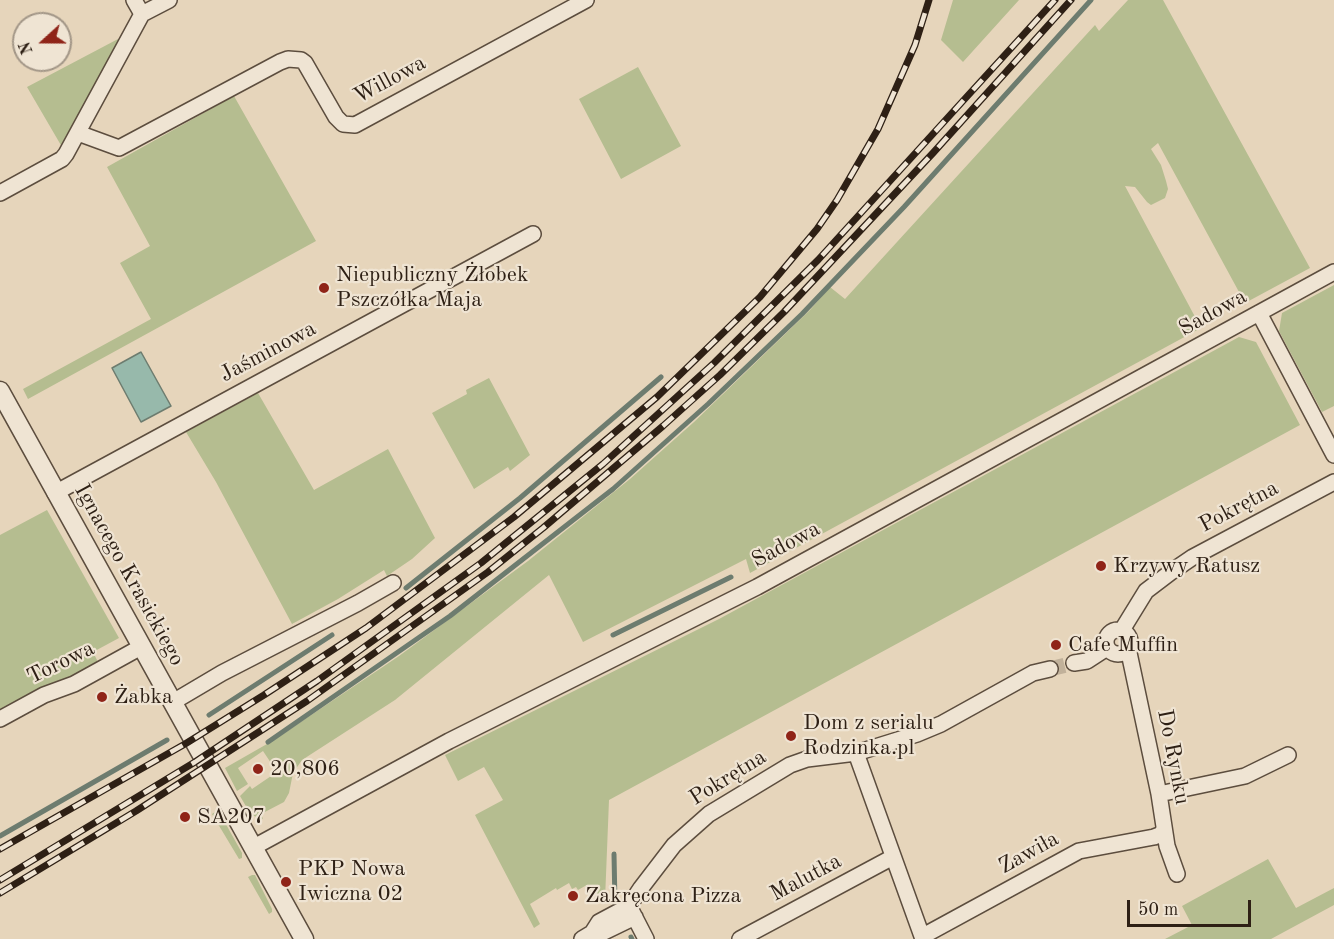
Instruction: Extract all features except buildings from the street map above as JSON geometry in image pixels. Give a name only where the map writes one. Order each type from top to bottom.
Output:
[{"type":"street","points":[[134,0],[142,14]]},
{"type":"street","points":[[0,193],[62,159],[142,14],[169,0]]},
{"type":"street","name":"Willowa","points":[[78,132],[119,148],[288,59],[301,60],[305,63],[336,117],[343,124],[355,125],[586,0]]},
{"type":"street","name":"Jaśminowa","points":[[56,493],[533,234]]},
{"type":"street","name":"Sadowa","points":[[254,847],[450,741],[757,587],[1334,272]]},
{"type":"street","points":[[1258,313],[1334,455]]},
{"type":"street","name":"Ignacego Krasickiego","points":[[0,391],[304,939]]},
{"type":"street","name":"Pokrętna","points":[[1107,648],[1106,637],[1110,632],[1116,629],[1122,630],[1146,591],[1171,572],[1193,557],[1334,482]]},
{"type":"street","points":[[173,702],[222,673],[393,583]]},
{"type":"street","points":[[1122,630],[1130,639],[1128,648]]},
{"type":"street","name":"Torowa","points":[[0,719],[44,695],[74,684],[141,647]]},
{"type":"street","name":"Pokrętna","points":[[1107,648],[1116,654],[1121,654],[1128,648]]},
{"type":"street","name":"Pokrętna","points":[[1074,663],[1087,661],[1107,648]]},
{"type":"street","name":"Do Rynku","points":[[1128,648],[1159,794],[1167,846],[1177,874]]},
{"type":"street","name":"Pokrętna","points":[[632,912],[641,888],[674,845],[709,814],[790,765],[807,759],[856,753],[917,734],[941,724],[1023,678],[1050,669]]},
{"type":"street","points":[[856,753],[923,938]]},
{"type":"street","points":[[1159,794],[1245,776],[1288,755]]},
{"type":"street","name":"Zawiła","points":[[923,938],[1078,851],[1154,837],[1162,834],[1164,828]]},
{"type":"street","name":"Malutka","points":[[740,939],[893,856]]},
{"type":"street","points":[[587,936],[604,932],[632,912],[646,939]]},
{"type":"shaded area","points":[[953,0],[1019,0],[963,62],[941,40]]},
{"type":"shaded area","points":[[1128,0],[1163,0],[1310,268],[1245,303],[1158,143],[1151,149],[1161,165],[1166,181],[1168,189],[1165,198],[1151,205],[1135,187],[1125,186],[1201,328],[750,573],[746,559],[583,642],[549,575],[395,700],[302,760],[293,773],[289,793],[284,802],[261,814],[263,819],[251,815],[240,796],[250,786],[252,789],[277,772],[263,751],[238,768],[248,784],[237,791],[225,768],[274,740],[399,656],[528,561],[630,479],[694,422],[810,310],[830,287],[845,299],[1095,25],[1099,31]]},
{"type":"shaded area","points":[[118,39],[121,41],[62,147],[27,87],[55,72],[72,72],[72,63]]},
{"type":"shaded area","points":[[638,67],[681,146],[621,179],[579,99]]},
{"type":"shaded area","points":[[234,96],[316,241],[28,399],[23,389],[151,319],[120,263],[150,246],[107,167]]},
{"type":"shaded area","points":[[1334,285],[1334,406],[1322,412],[1279,331],[1282,313]]},
{"type":"shaded area","points":[[1239,337],[1256,342],[1300,425],[609,800],[605,900],[591,896],[585,886],[578,890],[576,887],[572,889],[569,883],[557,890],[556,888],[530,904],[540,924],[534,928],[475,815],[503,800],[484,767],[458,781],[445,755],[719,619]]},
{"type":"shaded area","points":[[141,352],[171,406],[141,422],[112,368]]},
{"type":"shaded area","points":[[489,378],[530,455],[510,471],[508,467],[474,489],[432,413],[467,394],[466,390]]},
{"type":"shaded area","points":[[258,393],[314,490],[388,449],[435,538],[412,559],[387,576],[384,570],[292,624],[216,482],[186,432]]},
{"type":"shaded area","points":[[47,510],[119,638],[93,652],[98,662],[0,713],[0,535]]},
{"type":"shaded area","points":[[218,810],[242,853],[242,858],[239,859],[212,814]]},
{"type":"shaded area","points":[[1268,859],[1296,908],[1334,888],[1334,905],[1271,939],[1165,939],[1192,925],[1182,906]]},
{"type":"shaded area","points":[[255,875],[272,909],[269,914],[248,877]]},
{"type":"waterway","points":[[268,742],[450,616],[613,489],[708,404],[802,314],[904,207],[1091,0]]},
{"type":"waterway","points":[[406,588],[520,498],[661,377]]},
{"type":"waterway","points":[[613,635],[731,577]]},
{"type":"waterway","points":[[209,715],[332,635]]},
{"type":"waterway","points":[[0,836],[167,740]]},
{"type":"waterway","points":[[614,854],[615,904]]},
{"type":"tunnel","points":[[1050,669],[1074,663]]},
{"type":"railway","points":[[0,849],[185,744],[366,628],[514,517],[657,397],[760,297],[817,229],[837,200],[878,129],[915,45],[929,0]]},
{"type":"railway","points":[[0,880],[195,762],[317,681],[481,563],[603,464],[714,363],[818,260],[1055,0]]},
{"type":"railway","points":[[0,893],[136,811],[307,701],[488,572],[543,528],[720,375],[784,312],[933,153],[1071,0]]},
{"type":"place","name":"Niepubliczny Żłobek Pszczółka Maja","points":[[324,288]]},
{"type":"place","name":"Krzywy Ratusz","points":[[1101,566]]},
{"type":"place","name":"Cafe Muffin","points":[[1056,645]]},
{"type":"place","name":"Żabka","points":[[102,697]]},
{"type":"place","name":"Dom z serialu Rodzinka.pl","points":[[791,736]]},
{"type":"place","name":"20,806","points":[[258,769]]},
{"type":"place","name":"SA207","points":[[185,817]]},
{"type":"place","name":"PKP Nowa Iwiczna 02","points":[[286,882]]},
{"type":"place","name":"Zakręcona Pizza","points":[[573,896]]}]
